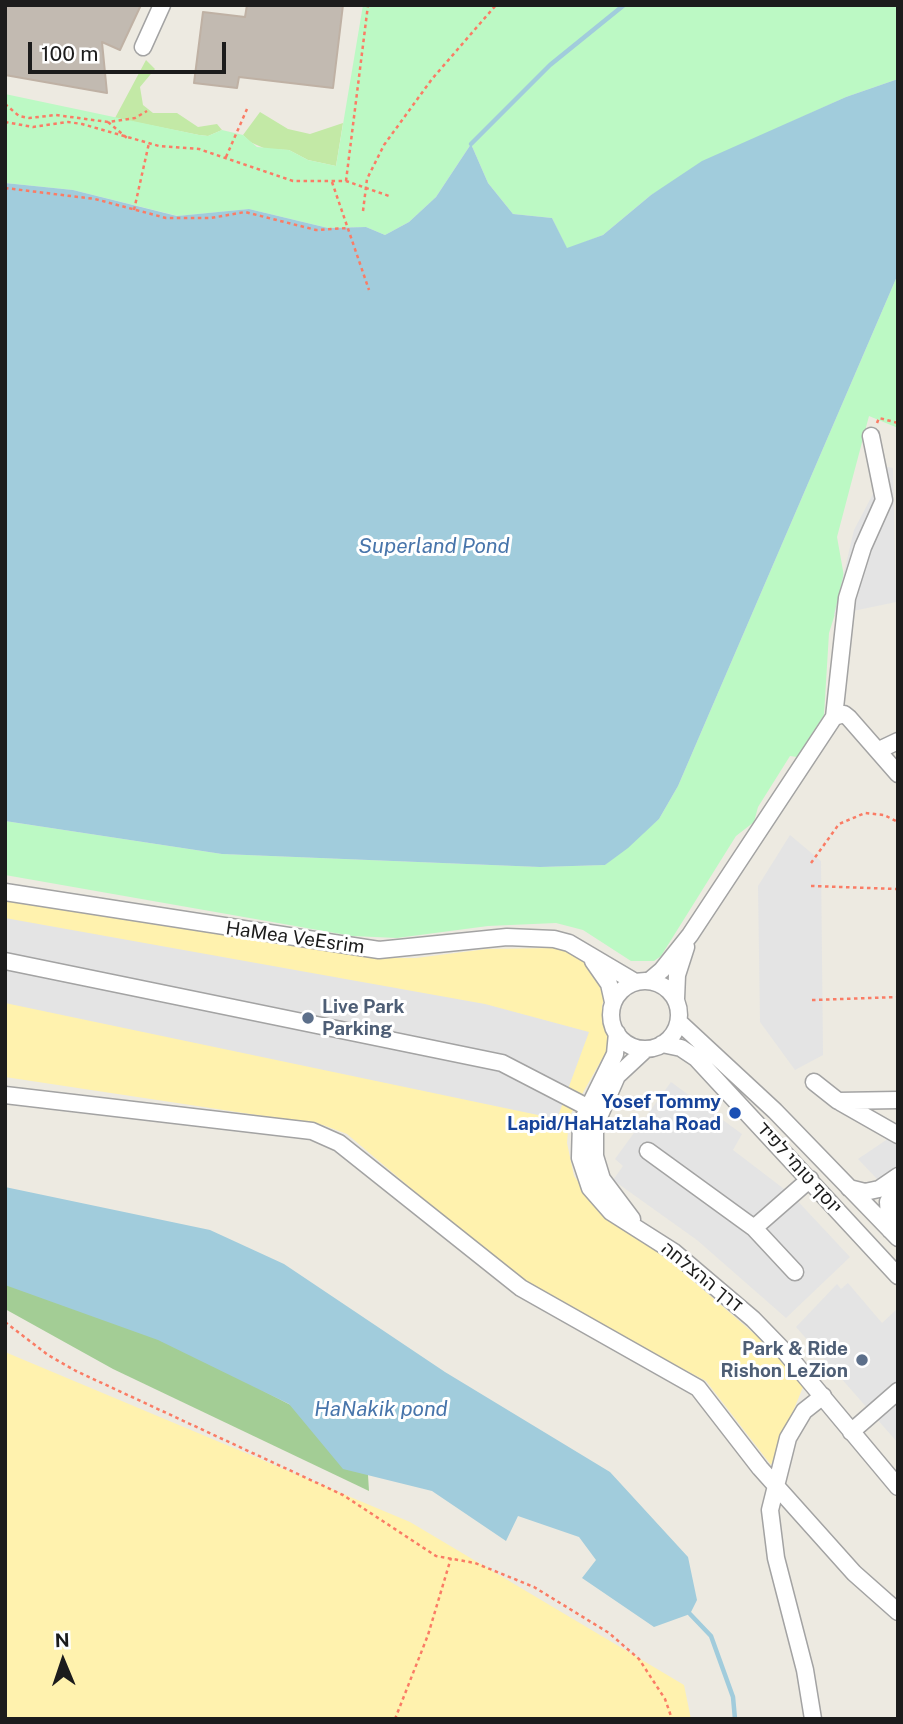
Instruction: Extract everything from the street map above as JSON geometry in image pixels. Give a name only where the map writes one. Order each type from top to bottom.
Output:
[{"type":"street","points":[[143,47],[162,5]]},
{"type":"street","points":[[690,935],[677,975],[679,1022],[673,1035],[654,1046],[629,1045],[617,1033],[611,1013],[618,993],[662,970],[690,935],[834,717],[846,598],[863,547],[884,500],[872,436]]},
{"type":"street","points":[[834,717],[844,714],[849,718],[898,775]]},
{"type":"street","points":[[878,750],[898,741]]},
{"type":"street","name":"HaMea VeEsrim","points":[[5,892],[351,947],[404,949],[507,937],[532,937],[569,943],[642,981]]},
{"type":"street","points":[[585,951],[609,984],[613,1002]]},
{"type":"street","points":[[5,961],[502,1063],[587,1107]]},
{"type":"street","points":[[642,981],[660,984],[676,999]]},
{"type":"street","name":"יוסף טומי לפיד","points":[[679,1022],[775,1111],[894,1234]]},
{"type":"street","name":"דרך ההצלחה","points":[[617,1033],[615,1054],[587,1107],[579,1144],[590,1188],[611,1212],[640,1228],[715,1285],[753,1319],[823,1396],[898,1487]]},
{"type":"street","name":"דרך ההצלחה","points":[[640,1228],[602,1179],[594,1146],[595,1126],[607,1093],[617,1076],[654,1046]]},
{"type":"street","name":"יוסף טומי לפיד","points":[[654,1046],[681,1048],[696,1058],[898,1276]]},
{"type":"street","points":[[814,1082],[838,1101],[898,1136]]},
{"type":"street","points":[[5,1095],[312,1131],[339,1143],[522,1288],[698,1388],[775,1484],[855,1573],[898,1612]]},
{"type":"street","points":[[838,1101],[898,1100]]},
{"type":"street","points":[[648,1151],[754,1228],[795,1272]]},
{"type":"street","points":[[849,1188],[865,1192],[879,1189],[898,1176]]},
{"type":"street","points":[[754,1228],[810,1179]]},
{"type":"street","points":[[894,1234],[888,1202],[898,1184]]},
{"type":"street","points":[[851,1432],[898,1391]]},
{"type":"street","points":[[813,1719],[805,1670],[776,1558],[770,1510],[775,1484],[797,1421],[823,1396]]},
{"type":"path","points":[[348,182],[368,5]]},
{"type":"path","points":[[363,211],[371,169],[384,145],[432,79],[496,5]]},
{"type":"path","points":[[5,104],[24,118],[56,115],[108,122],[135,118],[147,111]]},
{"type":"path","points":[[226,157],[247,109]]},
{"type":"path","points":[[56,115],[68,122],[128,139],[199,149],[293,181],[348,182],[389,196]]},
{"type":"path","points":[[5,122],[33,127],[68,122]]},
{"type":"path","points":[[108,122],[128,139]]},
{"type":"path","points":[[135,210],[149,143]]},
{"type":"path","points":[[332,182],[369,290]]},
{"type":"path","points":[[5,188],[69,194],[183,220],[254,213],[316,230],[348,228]]},
{"type":"path","points":[[872,436],[878,418],[898,424]]},
{"type":"path","points":[[810,863],[839,824],[865,813],[884,815],[898,822]]},
{"type":"path","points":[[811,886],[898,889]]},
{"type":"path","points":[[813,1000],[898,997]]},
{"type":"path","points":[[5,1322],[76,1371],[343,1495],[436,1556],[475,1563],[534,1587],[609,1633],[639,1659],[665,1699],[672,1719]]},
{"type":"path","points":[[395,1719],[428,1635],[451,1558]]},
{"type":"green space","points":[[363,5],[898,5],[898,79],[846,97],[791,122],[651,195],[603,235],[567,249],[552,218],[513,214],[488,183],[471,144],[436,197],[409,222],[385,235],[366,227],[328,228],[249,209],[178,216],[73,190],[5,183],[5,94],[199,135],[208,136],[222,130],[243,135],[257,147],[289,150],[308,160],[336,166]]},
{"type":"green space","points":[[146,60],[155,69],[140,87],[143,105],[153,113],[177,113],[198,127],[217,124],[222,130],[208,136],[199,135],[115,118]]},
{"type":"green space","points":[[260,112],[288,129],[310,134],[343,123],[336,166],[308,160],[289,150],[266,149],[250,142],[243,135]]},
{"type":"green space","points":[[898,274],[898,428],[869,416],[837,537],[845,582],[829,633],[824,715],[797,757],[790,756],[758,807],[754,822],[736,836],[661,956],[654,961],[631,961],[583,930],[556,923],[488,926],[397,938],[352,936],[5,875],[5,821],[222,854],[540,867],[605,865],[659,819],[678,786]]},
{"type":"green space","points":[[5,1262],[86,1299],[366,1444],[369,1491],[113,1369],[5,1309]]},
{"type":"sand","points":[[5,899],[371,958],[416,958],[487,949],[558,948],[576,954],[592,966],[605,990],[602,1007],[609,1034],[606,1052],[569,1117],[567,1143],[574,1176],[600,1210],[663,1255],[759,1338],[796,1376],[803,1387],[771,1465],[706,1381],[525,1285],[347,1134],[323,1125],[5,1077]]},
{"type":"sand","points":[[5,1352],[410,1522],[684,1685],[691,1719],[5,1719]]},
{"type":"shaded area","points":[[867,463],[893,468],[896,602],[834,615],[854,530],[874,492]]},
{"type":"shaded area","points":[[790,835],[821,861],[823,1055],[795,1070],[760,1022],[758,886]]},
{"type":"shaded area","name":"Live Park Parking","points":[[5,918],[485,1004],[589,1032],[557,1119],[5,1003]]},
{"type":"shaded area","points":[[671,1082],[742,1134],[733,1150],[792,1195],[850,1257],[786,1318],[697,1240],[613,1180],[623,1166],[615,1159]]},
{"type":"shaded area","points":[[898,1132],[898,1201],[858,1159]]},
{"type":"shaded area","name":"Park & Ride Rishon LeZion","points":[[848,1283],[882,1323],[898,1308],[898,1443],[796,1327],[837,1284],[841,1289]]},
{"type":"water","name":"Superland Pond","points":[[898,79],[898,274],[678,786],[659,819],[628,848],[605,865],[540,867],[222,854],[5,821],[5,183],[73,190],[177,216],[249,209],[328,228],[366,227],[385,235],[409,222],[436,197],[471,144],[488,183],[513,214],[552,218],[567,248],[603,235],[651,195],[702,161],[846,97]]},
{"type":"water","name":"HaNakik pond","points":[[5,1187],[210,1230],[284,1264],[445,1372],[610,1472],[688,1557],[697,1600],[690,1614],[654,1627],[582,1578],[596,1560],[579,1537],[518,1516],[506,1541],[432,1491],[343,1469],[289,1404],[158,1340],[5,1285]]},
{"type":"building","points":[[5,5],[141,5],[120,50],[102,42],[107,93],[5,75]]},
{"type":"building","points":[[247,5],[343,5],[333,88],[239,77],[237,88],[194,83],[203,12],[245,17]]},
{"type":"waterway","points":[[471,144],[550,65],[624,5]]},
{"type":"waterway","points":[[690,1614],[711,1636],[733,1697],[735,1719]]},
{"type":"place","name":"Live Park Parking","points":[[308,1018]]},
{"type":"place","name":"Yosef Tommy Lapid/HaHatzlaha Road","points":[[735,1113]]},
{"type":"place","name":"Park & Ride Rishon LeZion","points":[[862,1360]]}]
